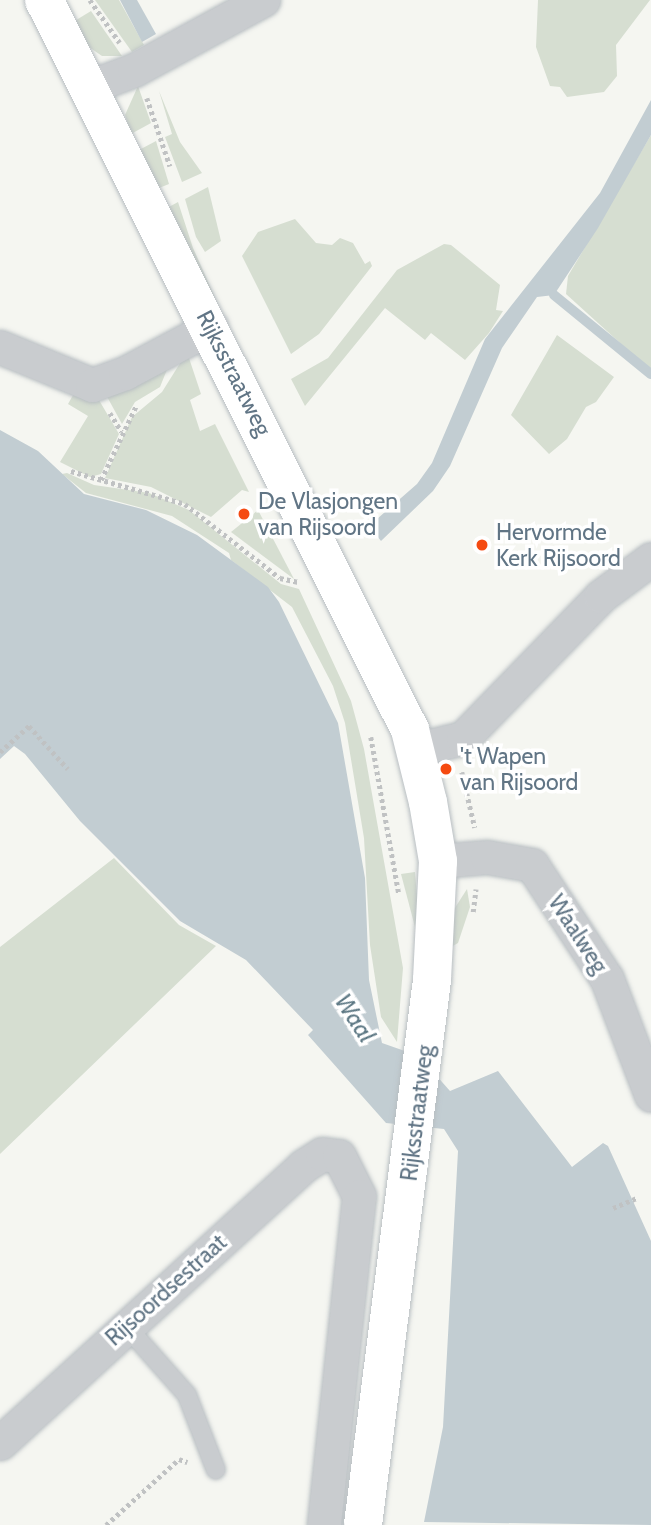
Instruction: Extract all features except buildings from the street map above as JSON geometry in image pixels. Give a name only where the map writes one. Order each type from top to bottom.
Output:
[{"type":"street","name":"Rijksstraatweg","points":[[44,0],[211,327],[416,749],[438,861],[425,1056],[363,1525]]},
{"type":"street","points":[[89,87],[134,70],[262,0]]},
{"type":"street","points":[[0,347],[92,385],[125,373],[211,327]]},
{"type":"street","points":[[416,749],[464,738],[601,596],[651,559]]},
{"type":"street","name":"Waalweg","points":[[438,861],[487,857],[532,865],[607,979],[651,1095]]},
{"type":"street","name":"Rijsoordsestraat","points":[[0,1443],[303,1166],[322,1154],[340,1156],[359,1196],[330,1471]]},
{"type":"street","points":[[324,1525],[330,1471],[369,1477]]},
{"type":"lane","points":[[126,1326],[187,1395],[213,1462]]},
{"type":"path","points":[[101,480],[131,410],[141,403]]},
{"type":"path","points":[[71,471],[185,504],[280,578],[303,582]]},
{"type":"path","points":[[0,752],[29,726],[68,769]]},
{"type":"path","points":[[613,1208],[636,1198]]},
{"type":"path","points":[[106,1525],[179,1459],[189,1463],[213,1462]]},
{"type":"shaded area","points":[[95,0],[119,0],[144,45],[132,52]]},
{"type":"shaded area","points":[[538,0],[650,0],[616,45],[617,76],[604,92],[567,97],[560,87],[550,86],[536,47]]},
{"type":"shaded area","points":[[91,11],[122,56],[102,56],[86,45],[73,22]]},
{"type":"shaded area","points":[[138,86],[151,123],[131,134],[125,115]]},
{"type":"shaded area","points":[[159,91],[180,142],[202,173],[182,182],[165,137],[172,134]]},
{"type":"shaded area","points":[[651,135],[651,371],[566,294],[568,276]]},
{"type":"shaded area","points":[[156,141],[169,184],[159,188],[139,150]]},
{"type":"shaded area","points":[[208,187],[221,241],[205,252],[196,237],[185,199]]},
{"type":"shaded area","points":[[178,202],[193,248],[218,304],[167,208]]},
{"type":"shaded area","points":[[295,219],[316,243],[332,245],[340,238],[353,243],[365,264],[370,261],[372,266],[319,334],[291,354],[242,256],[258,232]]},
{"type":"shaded area","points":[[444,244],[451,245],[500,285],[496,310],[503,311],[489,333],[465,360],[431,333],[425,340],[385,308],[305,406],[291,379],[328,358],[397,270]]},
{"type":"shaded area","points":[[557,335],[614,377],[596,402],[586,407],[567,439],[549,454],[511,415]]},
{"type":"shaded area","points":[[187,352],[201,394],[190,400],[200,431],[215,424],[249,492],[242,490],[211,517],[151,487],[105,478],[132,417],[162,392]]},
{"type":"shaded area","points":[[170,362],[160,387],[135,402],[122,424],[105,393]]},
{"type":"shaded area","points":[[77,388],[96,395],[119,434],[101,474],[90,477],[60,462],[88,416],[68,404]]},
{"type":"shaded area","points":[[67,473],[94,485],[149,493],[189,510],[281,584],[299,589],[351,701],[364,749],[403,968],[397,1042],[381,1017],[370,945],[364,838],[345,723],[333,686],[292,607],[231,560],[229,553],[172,516],[86,493],[62,474]]},
{"type":"shaded area","points":[[258,510],[294,579],[231,532]]},
{"type":"shaded area","points":[[114,858],[179,925],[216,946],[0,1154],[0,947]]},
{"type":"shaded area","points":[[415,872],[418,907],[415,927],[401,874]]},
{"type":"shaded area","points":[[467,889],[470,907],[458,943],[451,947],[451,914]]},
{"type":"water","points":[[120,0],[137,0],[156,34],[142,42]]},
{"type":"water","points":[[651,100],[651,135],[598,228],[554,295],[537,297],[502,348],[450,466],[433,491],[381,541],[369,526],[417,484],[432,463],[485,339],[600,193]]},
{"type":"water","name":"Waal","points":[[0,430],[38,451],[84,494],[146,510],[197,535],[268,587],[279,602],[338,723],[365,878],[369,980],[382,1043],[419,1056],[450,1091],[498,1071],[572,1167],[603,1143],[608,1146],[651,1241],[651,1525],[424,1522],[443,1427],[458,1151],[444,1129],[386,1123],[308,1035],[313,1030],[246,960],[180,921],[80,821],[25,754],[14,746],[0,759]]},
{"type":"waterway","points":[[554,295],[651,374]]},
{"type":"place","name":"De Vlasjongen van Rijsoord","points":[[244,514]]},
{"type":"place","name":"Hervormde Kerk Rijsoord","points":[[482,545]]},
{"type":"place","name":"'t Wapen van Rijsoord","points":[[446,769]]}]
